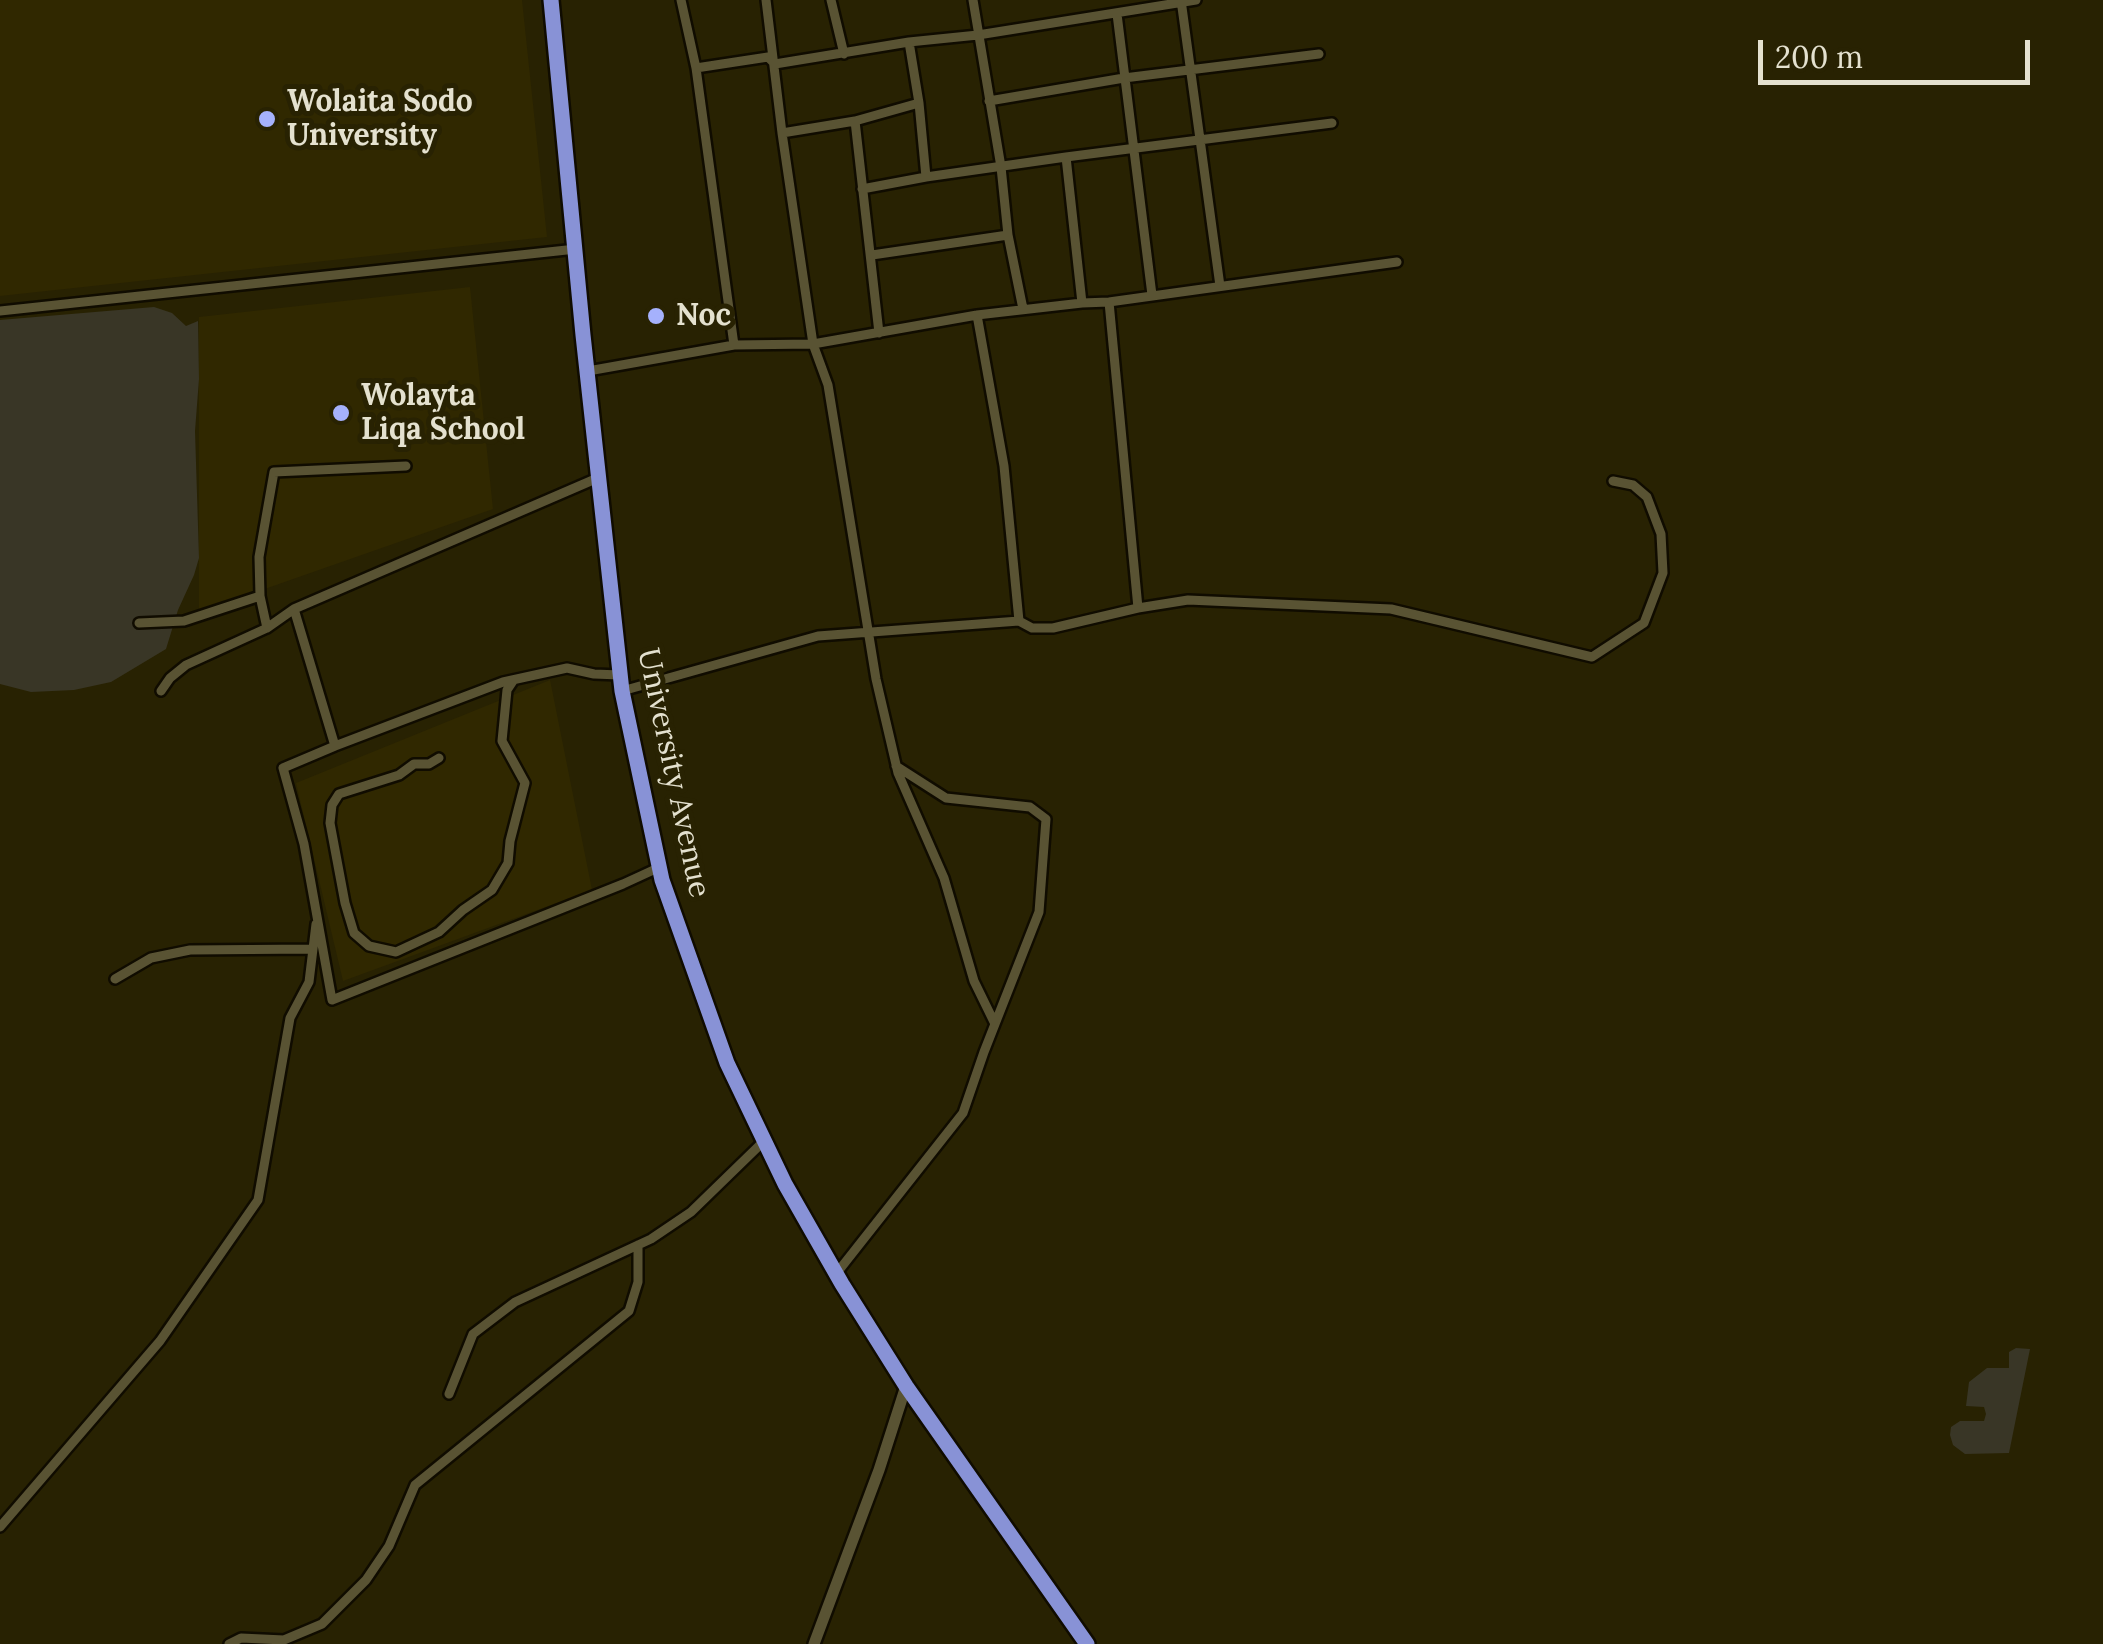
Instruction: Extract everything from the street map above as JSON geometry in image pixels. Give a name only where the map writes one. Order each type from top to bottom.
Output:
[{"type":"highway","name":"University Avenue","points":[[551,0],[621,683],[662,880],[727,1063],[785,1184],[906,1386],[1088,1644]]},
{"type":"street","points":[[681,0],[696,68],[734,344]]},
{"type":"street","points":[[766,0],[813,344],[828,386],[876,680],[896,766],[944,878],[974,981],[995,1024]]},
{"type":"street","points":[[830,0],[844,54]]},
{"type":"street","points":[[973,0],[1022,309]]},
{"type":"street","points":[[775,64],[1196,0]]},
{"type":"street","points":[[1181,2],[1220,286]]},
{"type":"street","points":[[1117,14],[1152,294]]},
{"type":"street","points":[[909,42],[926,177]]},
{"type":"street","points":[[989,101],[1124,78],[1319,54]]},
{"type":"street","points":[[696,68],[768,57],[775,64]]},
{"type":"street","points":[[782,133],[854,121],[919,103]]},
{"type":"street","points":[[854,121],[879,332]]},
{"type":"street","points":[[862,189],[1066,157],[1332,123]]},
{"type":"street","points":[[1066,157],[1082,303]]},
{"type":"street","points":[[872,254],[1008,236]]},
{"type":"street","points":[[0,311],[576,249]]},
{"type":"street","points":[[588,371],[734,344],[813,344],[1022,309],[1109,302],[1397,262]]},
{"type":"street","points":[[1109,302],[1138,608]]},
{"type":"street","points":[[977,316],[1004,466],[1018,621]]},
{"type":"street","points":[[268,628],[260,596],[259,557],[274,472],[406,466]]},
{"type":"street","points":[[160,691],[186,665],[268,628],[294,609],[600,477]]},
{"type":"street","points":[[660,867],[332,1000],[304,844],[284,768],[503,682],[568,668],[621,683],[818,636],[1018,621],[1032,628],[1053,628],[1188,600],[1391,609],[1592,657],[1644,623],[1663,574],[1661,534],[1646,497],[1633,485],[1613,481]]},
{"type":"street","points":[[140,623],[184,621],[260,596]]},
{"type":"street","points":[[294,609],[335,746]]},
{"type":"street","points":[[439,758],[340,794],[332,805],[330,823],[345,903],[354,932],[369,946],[396,952],[439,932],[492,890],[508,863],[525,783],[502,741],[507,690],[513,681]]},
{"type":"street","points":[[836,1274],[964,1112],[1038,912],[1046,819],[1030,807],[946,798],[896,766]]},
{"type":"street","points":[[0,1528],[160,1341],[258,1200],[290,1018],[309,982],[318,917]]},
{"type":"street","points":[[115,980],[150,958],[190,950],[312,949]]},
{"type":"street","points":[[449,1394],[474,1334],[514,1302],[638,1245],[691,1212],[764,1142]]},
{"type":"street","points":[[229,1644],[240,1638],[284,1640],[322,1624],[366,1580],[389,1546],[416,1485],[629,1311],[638,1282],[638,1245]]},
{"type":"street","points":[[814,1644],[906,1386]]},
{"type":"shaded area","name":"Wolaita Sodo University","points":[[0,0],[522,0],[547,237],[0,296]]},
{"type":"shaded area","name":"Wolayta Liqa School","points":[[470,287],[493,509],[199,612],[199,317]]},
{"type":"shaded area","points":[[154,307],[172,313],[186,326],[198,321],[195,431],[199,558],[166,649],[111,682],[74,690],[31,692],[0,684],[0,320]]},
{"type":"shaded area","points":[[550,680],[592,890],[343,981],[296,783]]},
{"type":"shaded area","points":[[2030,1349],[2009,1453],[1965,1454],[1953,1445],[1951,1427],[1960,1421],[1984,1421],[1986,1414],[1984,1407],[1966,1406],[1969,1382],[1987,1368],[2009,1368],[2009,1352]]},
{"type":"place","name":"Wolaita Sodo University","points":[[267,119]]},
{"type":"place","name":"Noc","points":[[656,316]]},
{"type":"place","name":"Wolayta Liqa School","points":[[341,413]]}]
